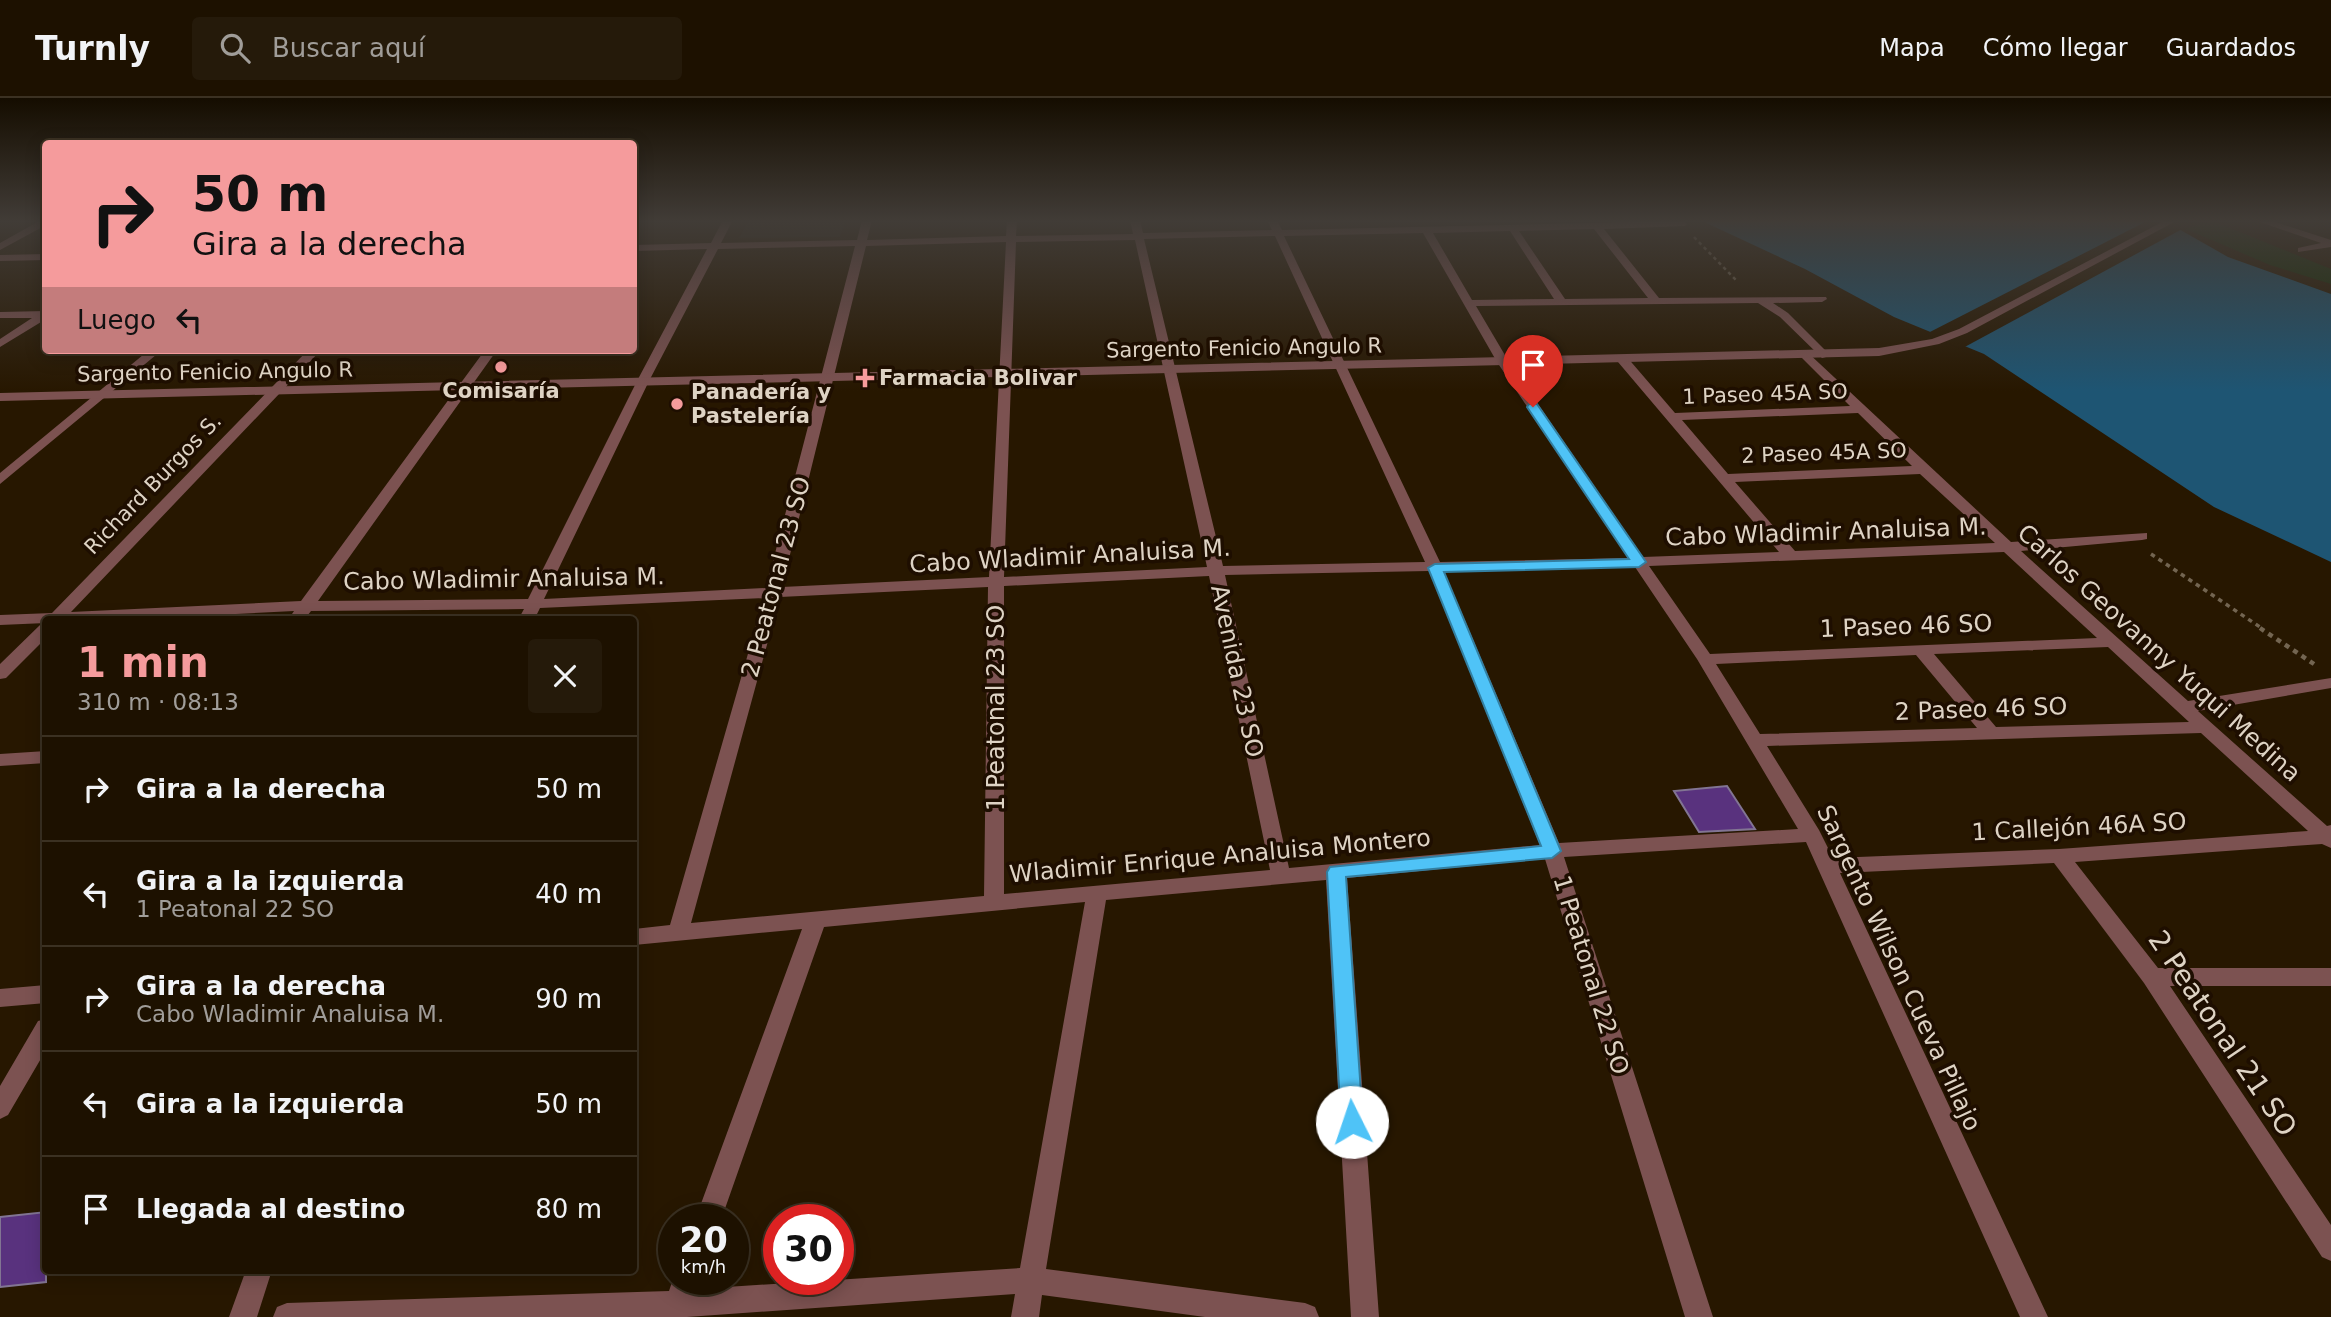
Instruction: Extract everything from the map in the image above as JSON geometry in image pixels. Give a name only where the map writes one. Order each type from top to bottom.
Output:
[{"type":"street","points":[[528,616],[643,382],[698,277]]},
{"type":"street","name":"2 Peatonal 23 SO","points":[[678,933],[773,593],[853,277]]},
{"type":"street","name":"1 Peatonal 23 SO","points":[[994,903],[996,582],[1010,277]]},
{"type":"street","name":"Avenida 23 SO","points":[[1148,277],[1216,571],[1281,876]]},
{"type":"street","name":"1 Peatonal 22 SO","points":[[1299,277],[1435,568],[1552,851],[1699,1317]]},
{"type":"street","name":"Sargento Wilson Cueva Pillajo","points":[[1452,277],[1503,362],[1704,659],[1812,835],[2034,1317]]},
{"type":"street","points":[[1545,277],[1562,302]]},
{"type":"street","points":[[1637,277],[1656,301]]},
{"type":"street","name":"Sargento Fenicio Angulo R","points":[[0,397],[1622,359],[1901,349],[1962,331],[2065,277]]},
{"type":"street","name":"Carlos Geovanny Yuqui Medina","points":[[1759,299],[1784,315],[1813,354],[1861,409],[1923,470],[2110,642],[2209,727],[2329,837]]},
{"type":"street","points":[[1467,303],[1822,299]]},
{"type":"street","points":[[0,315],[42,314]]},
{"type":"street","points":[[0,344],[42,316]]},
{"type":"street","points":[[0,480],[151,354]]},
{"type":"street","name":"Richard Burgos S.","points":[[58,616],[311,354]]},
{"type":"street","points":[[300,613],[488,354]]},
{"type":"street","points":[[1622,359],[1791,556]]},
{"type":"street","name":"1 Paseo 45A SO","points":[[1671,416],[1861,409]]},
{"type":"street","name":"2 Paseo 45A SO","points":[[1726,478],[1923,470]]},
{"type":"street","name":"Cabo Wladimir Analuisa M.","points":[[217,616],[534,604],[1216,571],[1639,562],[2009,547],[2135,536]]},
{"type":"street","name":"Cabo Wladimir Analuisa M.","points":[[0,620],[42,622]]},
{"type":"street","name":"Richard Burgos S.","points":[[0,674],[42,632]]},
{"type":"street","name":"1 Paseo 46 SO","points":[[1704,659],[2110,642]]},
{"type":"street","points":[[1921,650],[1991,733]]},
{"type":"street","points":[[2186,707],[2331,682]]},
{"type":"street","name":"2 Paseo 46 SO","points":[[1756,740],[2209,727]]},
{"type":"street","points":[[0,760],[42,757]]},
{"type":"street","name":"Wladimir Enrique Analuisa Montero","points":[[637,937],[1552,851],[1812,835]]},
{"type":"street","name":"1 Callejón 46A SO","points":[[1828,866],[2059,856],[2329,837]]},
{"type":"street","name":"2 Peatonal 21 SO","points":[[2059,856],[2152,976],[2331,1248]]},
{"type":"street","points":[[1336,872],[1365,1317]]},
{"type":"street","points":[[1025,1317],[1097,894]]},
{"type":"street","points":[[714,1204],[816,920]]},
{"type":"street","points":[[2152,976],[2331,977]]},
{"type":"street","points":[[0,998],[42,994]]},
{"type":"street","points":[[0,1108],[42,1035]]},
{"type":"street","points":[[243,1317],[258,1274]]},
{"type":"street","points":[[287,1317],[679,1300],[1031,1280],[1305,1317]]},
{"type":"path","points":[[1734,277],[1759,299]]},
{"type":"path","points":[[2135,536],[2320,668]]},
{"type":"green space","points":[[2308,277],[2331,277],[2331,284]]},
{"type":"water","points":[[1820,277],[2283,277],[2331,294],[2331,562],[2214,507],[1984,354],[1894,317]]},
{"type":"pier","points":[[2038,277],[2094,277],[1961,349],[1926,334]]},
{"type":"building","points":[[1727,786],[1755,829],[1699,832],[1674,791]]},
{"type":"building","points":[[42,1212],[42,1274],[46,1274],[46,1282],[0,1287],[0,1217]]},
{"type":"place","name":"Comisaría","points":[[501,367]]},
{"type":"place","name":"Farmacia Bolivar","points":[[865,378]]},
{"type":"place","name":"Panadería y Pastelería","points":[[677,404]]},
{"type":"route","points":[[1352,1122],[1336,872],[1552,851],[1435,568],[1639,562],[1533,407]]}]
